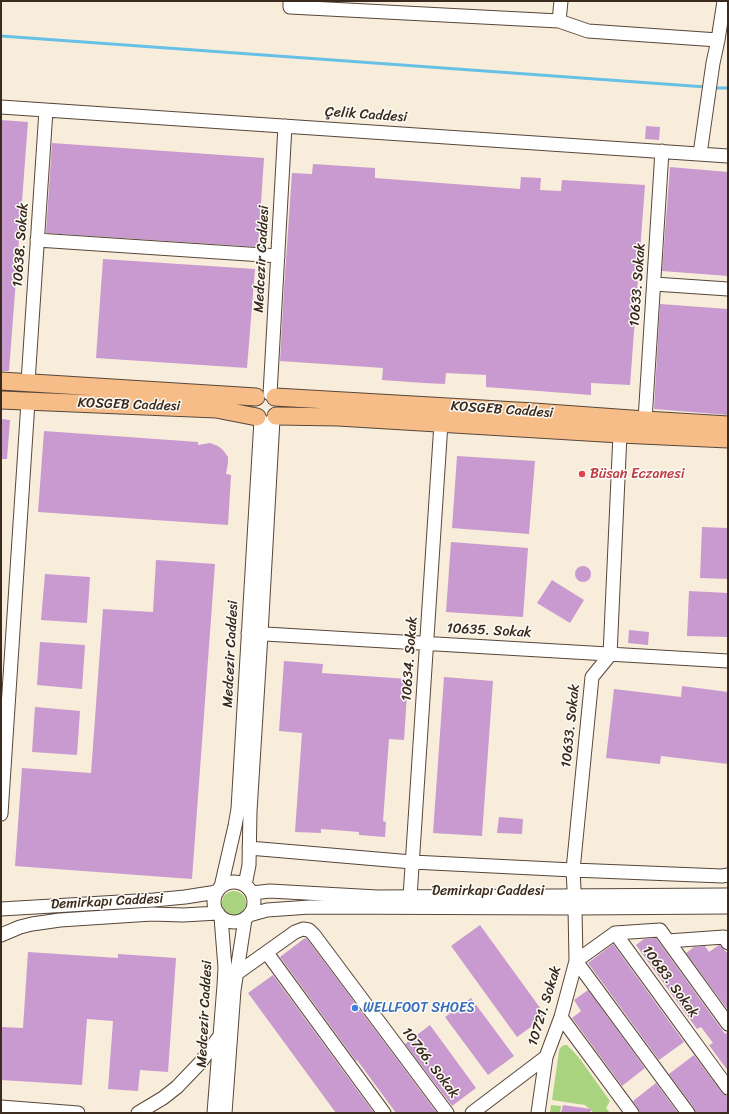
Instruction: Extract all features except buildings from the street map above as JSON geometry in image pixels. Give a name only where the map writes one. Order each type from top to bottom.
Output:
[{"type":"main road","name":"KOSGEB Caddesi","points":[[1,381],[534,412],[728,425]]},
{"type":"main road","points":[[267,396],[280,404],[279,413],[267,418],[254,414],[252,405],[267,396]]},
{"type":"main road","name":"KOSGEB Caddesi","points":[[1,400],[216,408],[267,418],[338,417],[728,439]]},
{"type":"street","points":[[290,1],[290,7],[559,21],[588,31],[722,34]]},
{"type":"street","points":[[559,21],[561,1]]},
{"type":"street","points":[[700,154],[713,64],[722,34],[724,1]]},
{"type":"street","name":"Çelik Caddesi","points":[[1,107],[728,156]]},
{"type":"street","name":"10638. Sokak","points":[[28,382],[46,110]]},
{"type":"street","name":"Medcezir Caddesi","points":[[267,396],[278,256],[285,126]]},
{"type":"street","name":"10633. Sokak","points":[[645,420],[662,151]]},
{"type":"street","points":[[37,240],[278,256]]},
{"type":"street","points":[[654,284],[728,289]]},
{"type":"street","points":[[1,814],[28,402]]},
{"type":"street","name":"Medcezir Caddesi","points":[[219,889],[238,809],[248,633],[267,418]]},
{"type":"street","name":"Medcezir Caddesi","points":[[248,889],[250,804],[261,634],[267,418]]},
{"type":"street","name":"10634. Sokak","points":[[410,897],[441,423]]},
{"type":"street","points":[[610,654],[620,434]]},
{"type":"street","name":"10635. Sokak","points":[[248,633],[728,661]]},
{"type":"street","name":"10633. Sokak","points":[[575,902],[573,870],[592,677],[610,654]]},
{"type":"street","points":[[249,848],[412,862],[728,876]]},
{"type":"street","points":[[235,882],[248,889],[254,898],[254,904],[247,917],[233,922],[220,915],[215,908],[214,903],[219,889],[225,884],[235,882]]},
{"type":"street","name":"Demirkapı Caddesi","points":[[1,909],[154,900],[185,897],[219,889]]},
{"type":"street","name":"Demirkapı Caddesi","points":[[248,889],[377,896],[728,907]]},
{"type":"street","name":"Demirkapı Caddesi","points":[[247,917],[267,910],[310,907],[575,902],[728,895]]},
{"type":"street","name":"10721. Sokak","points":[[538,1113],[546,1057],[561,1017],[576,961],[575,902]]},
{"type":"street","name":"Demirkapı Caddesi","points":[[1,935],[20,927],[60,920],[152,914],[220,915]]},
{"type":"street","name":"Medcezir Caddesi","points":[[214,1113],[225,968],[220,915]]},
{"type":"street","name":"Medcezir Caddesi","points":[[225,1113],[234,990],[247,917]]},
{"type":"street","name":"10766. Sokak","points":[[236,974],[295,932],[303,929],[309,930],[314,934],[447,1113]]},
{"type":"street","points":[[688,1113],[576,961],[615,934],[660,930],[728,1024]]},
{"type":"street","name":"10683. Sokak","points":[[615,934],[728,1088]]},
{"type":"street","points":[[668,941],[727,939]]},
{"type":"street","points":[[267,953],[384,1113]]},
{"type":"street","points":[[561,1017],[632,1113]]},
{"type":"street","points":[[138,1113],[163,1098],[177,1087],[200,1063],[220,1036]]},
{"type":"street","points":[[472,1113],[546,1057]]},
{"type":"street","points":[[1,1107],[42,1112],[78,1113]]},
{"type":"green space","points":[[234,891],[242,895],[246,903],[242,911],[234,915],[226,911],[222,903],[226,895]]},
{"type":"green space","points":[[564,1045],[567,1045],[580,1059],[610,1101],[606,1108],[610,1113],[592,1113],[592,1111],[585,1105],[552,1100],[559,1051]]},
{"type":"green space","points":[[551,1105],[561,1106],[560,1113],[550,1113]]},
{"type":"waterway","points":[[1,36],[706,87]]},
{"type":"waterway","points":[[714,88],[728,88]]},
{"type":"place","name":"Büsan Eczanesi","points":[[582,474]]},
{"type":"place","name":"WELLFOOT SHOES","points":[[355,1008]]}]
